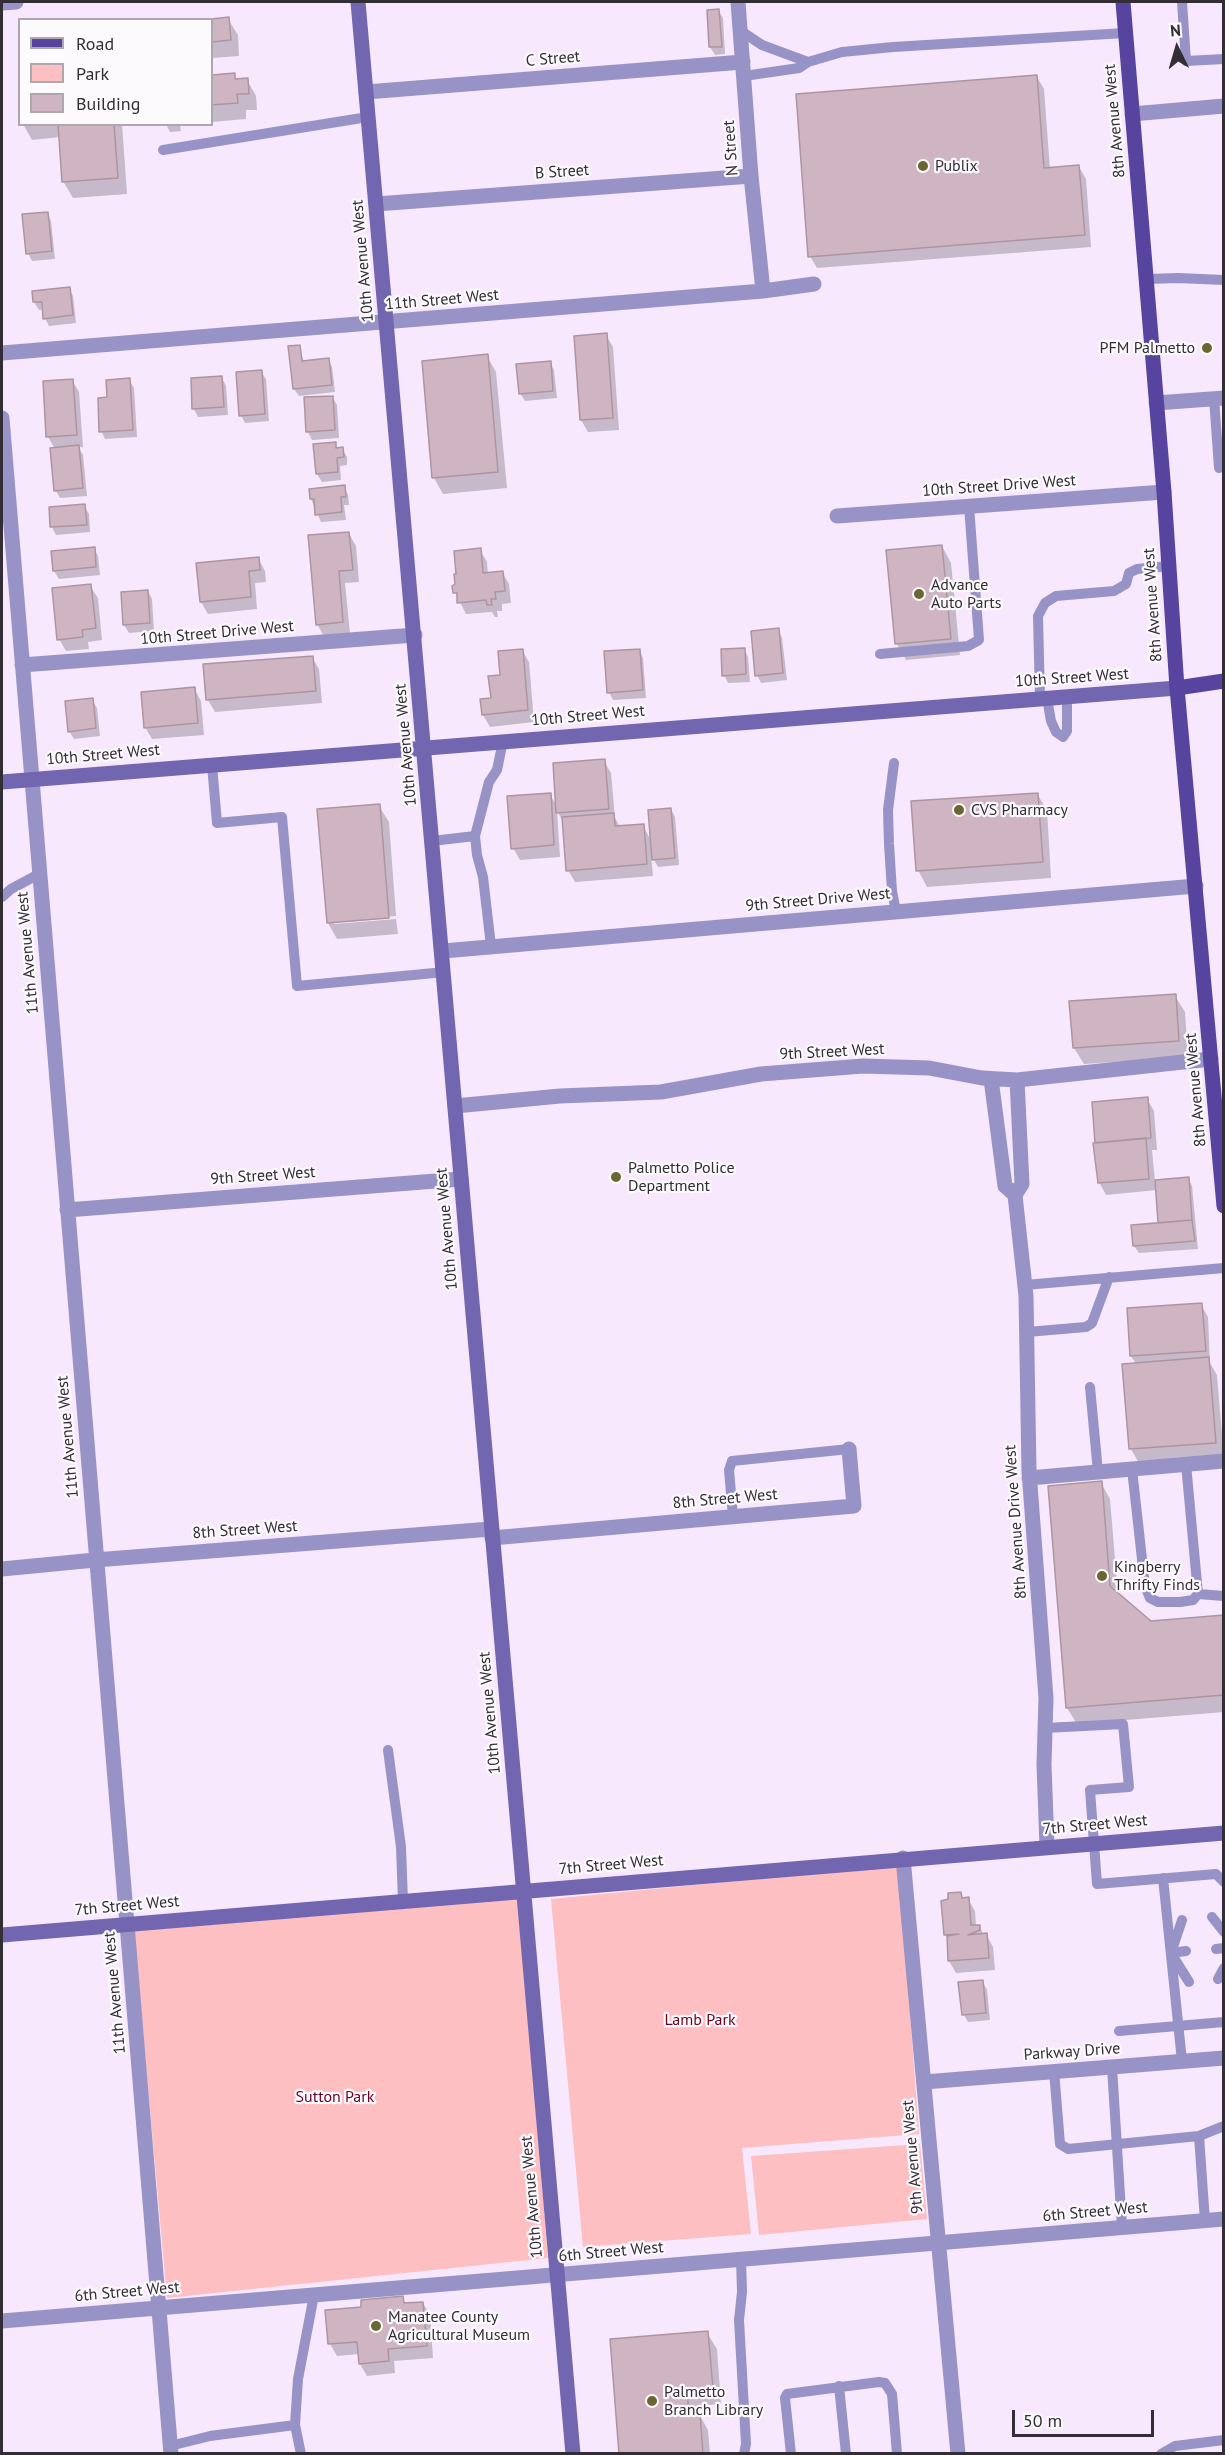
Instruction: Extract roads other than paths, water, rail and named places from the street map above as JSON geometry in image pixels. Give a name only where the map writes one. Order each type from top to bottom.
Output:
[{"type":"main road","name":"8th Avenue West","points":[[1123,2],[1164,492],[1177,688],[1211,1059],[1220,1126],[1224,1206]]},
{"type":"main road","name":"10th Street West","points":[[1177,688],[1224,681]]},
{"type":"main road","name":"10th Street West","points":[[1177,688],[1224,692]]},
{"type":"street","points":[[2,3],[16,2]]},
{"type":"street","name":"10th Avenue West","points":[[358,2],[573,2454]]},
{"type":"street","name":"N Street","points":[[738,2],[751,176],[763,291]]},
{"type":"street","name":"C Street","points":[[366,92],[743,69]]},
{"type":"street","points":[[1132,114],[1224,106]]},
{"type":"street","name":"B Street","points":[[376,204],[751,176]]},
{"type":"street","name":"11th Street West","points":[[2,353],[763,291],[814,284]]},
{"type":"street","points":[[1156,403],[1219,398]]},
{"type":"street","name":"11th Avenue West","points":[[2,418],[95,1560],[171,2450]]},
{"type":"street","name":"10th Street Drive West","points":[[837,516],[1164,492]]},
{"type":"street","name":"10th Street Drive West","points":[[22,665],[415,634]]},
{"type":"street","name":"10th Street West","points":[[2,782],[1177,688]]},
{"type":"street","name":"9th Street Drive West","points":[[443,951],[1196,886]]},
{"type":"street","name":"9th Street West","points":[[454,1106],[560,1096],[661,1092],[761,1074],[863,1066],[929,1068],[992,1079],[1017,1080],[1211,1059]]},
{"type":"street","name":"8th Avenue Drive West","points":[[992,1079],[1005,1186],[1015,1195]]},
{"type":"street","name":"8th Avenue Drive West","points":[[1017,1080],[1022,1184],[1015,1195],[1028,1332],[1029,1478],[1046,1698],[1044,1764],[1047,1847]]},
{"type":"street","name":"9th Street West","points":[[67,1210],[461,1179]]},
{"type":"street","name":"8th Street West","points":[[2,1569],[95,1560],[854,1506],[849,1449]]},
{"type":"street","points":[[1029,1478],[1224,1461]]},
{"type":"street","name":"7th Street West","points":[[2,1935],[1224,1833]]},
{"type":"street","name":"9th Avenue West","points":[[903,1858],[958,2454]]},
{"type":"street","name":"Parkway Drive","points":[[924,2082],[1224,2058]]},
{"type":"street","name":"6th Street West","points":[[2,2321],[1224,2219]]},
{"type":"lane","points":[[1182,2],[1186,61],[1224,59]]},
{"type":"lane","points":[[741,31],[762,45],[808,62]]},
{"type":"lane","points":[[743,69],[799,68],[808,62],[842,52],[893,47],[1125,33]]},
{"type":"lane","points":[[163,150],[368,117]]},
{"type":"lane","points":[[1146,279],[1224,280]]},
{"type":"lane","points":[[1219,398],[1219,468]]},
{"type":"lane","points":[[880,654],[968,645],[979,640],[969,507]]},
{"type":"lane","points":[[1067,697],[1067,731],[1063,737],[1056,732],[1044,699],[1038,616],[1045,603],[1056,596],[1114,591],[1126,584],[1129,573],[1137,569],[1168,566]]},
{"type":"lane","points":[[491,946],[483,877],[475,836],[489,782],[498,770],[503,741]]},
{"type":"lane","points":[[894,763],[888,810],[892,891],[896,912]]},
{"type":"lane","points":[[212,765],[218,824],[282,817],[297,986],[444,972]]},
{"type":"lane","points":[[432,841],[475,836]]},
{"type":"lane","points":[[2,897],[11,889],[39,874]]},
{"type":"lane","points":[[1025,1285],[1224,1268]]},
{"type":"lane","points":[[1028,1332],[1086,1327],[1092,1323],[1109,1277]]},
{"type":"lane","points":[[1090,1387],[1098,1472]]},
{"type":"lane","points":[[733,1516],[729,1470],[732,1461],[849,1449]]},
{"type":"lane","points":[[1186,1464],[1198,1594]]},
{"type":"lane","points":[[1132,1469],[1145,1586],[1150,1598],[1158,1602],[1180,1602],[1192,1600],[1198,1594],[1224,1596]]},
{"type":"lane","points":[[1045,1728],[1123,1724],[1129,1787],[1090,1790],[1092,1843],[1097,1884],[1216,1874],[1224,1881]]},
{"type":"lane","points":[[388,1750],[401,1847],[403,1901]]},
{"type":"lane","points":[[1163,1878],[1182,2061]]},
{"type":"lane","points":[[1212,1917],[1224,1932]]},
{"type":"lane","points":[[1171,1953],[1182,1920]]},
{"type":"lane","points":[[1171,1953],[1186,1951]]},
{"type":"lane","points":[[1171,1953],[1189,1982]]},
{"type":"lane","points":[[1218,1979],[1224,1968]]},
{"type":"lane","points":[[1119,2031],[1224,2022]]},
{"type":"lane","points":[[1112,2067],[1122,2228]]},
{"type":"lane","points":[[1054,2071],[1060,2144],[1068,2149],[1199,2136],[1224,2127]]},
{"type":"lane","points":[[1199,2136],[1205,2221]]},
{"type":"lane","points":[[741,2259],[742,2292],[739,2320],[746,2444],[744,2454]]},
{"type":"lane","points":[[301,2454],[295,2425],[298,2379],[314,2295]]},
{"type":"lane","points":[[791,2454],[785,2398],[788,2394],[879,2382],[885,2383],[892,2394],[897,2454]]},
{"type":"lane","points":[[839,2386],[846,2454]]},
{"type":"lane","points":[[171,2450],[210,2436],[295,2425]]},
{"type":"lane","points":[[1161,2454],[1175,2446],[1224,2440]]},
{"type":"place","name":"Publix","points":[[923,166]]},
{"type":"place","name":"PFM Palmetto","points":[[1207,348]]},
{"type":"place","name":"Advance Auto Parts","points":[[919,594]]},
{"type":"place","name":"CVS Pharmacy","points":[[959,810]]},
{"type":"place","name":"Palmetto Police Department","points":[[616,1177]]},
{"type":"place","name":"Kingberry Thrifty Finds","points":[[1102,1576]]},
{"type":"place","name":"Manatee County Agricultural Museum","points":[[376,2326]]},
{"type":"place","name":"Palmetto Branch Library","points":[[652,2401]]},
{"type":"park label","name":"Lamb Park","points":[[700,2020]]},
{"type":"park label","name":"Sutton Park","points":[[335,2097]]}]
